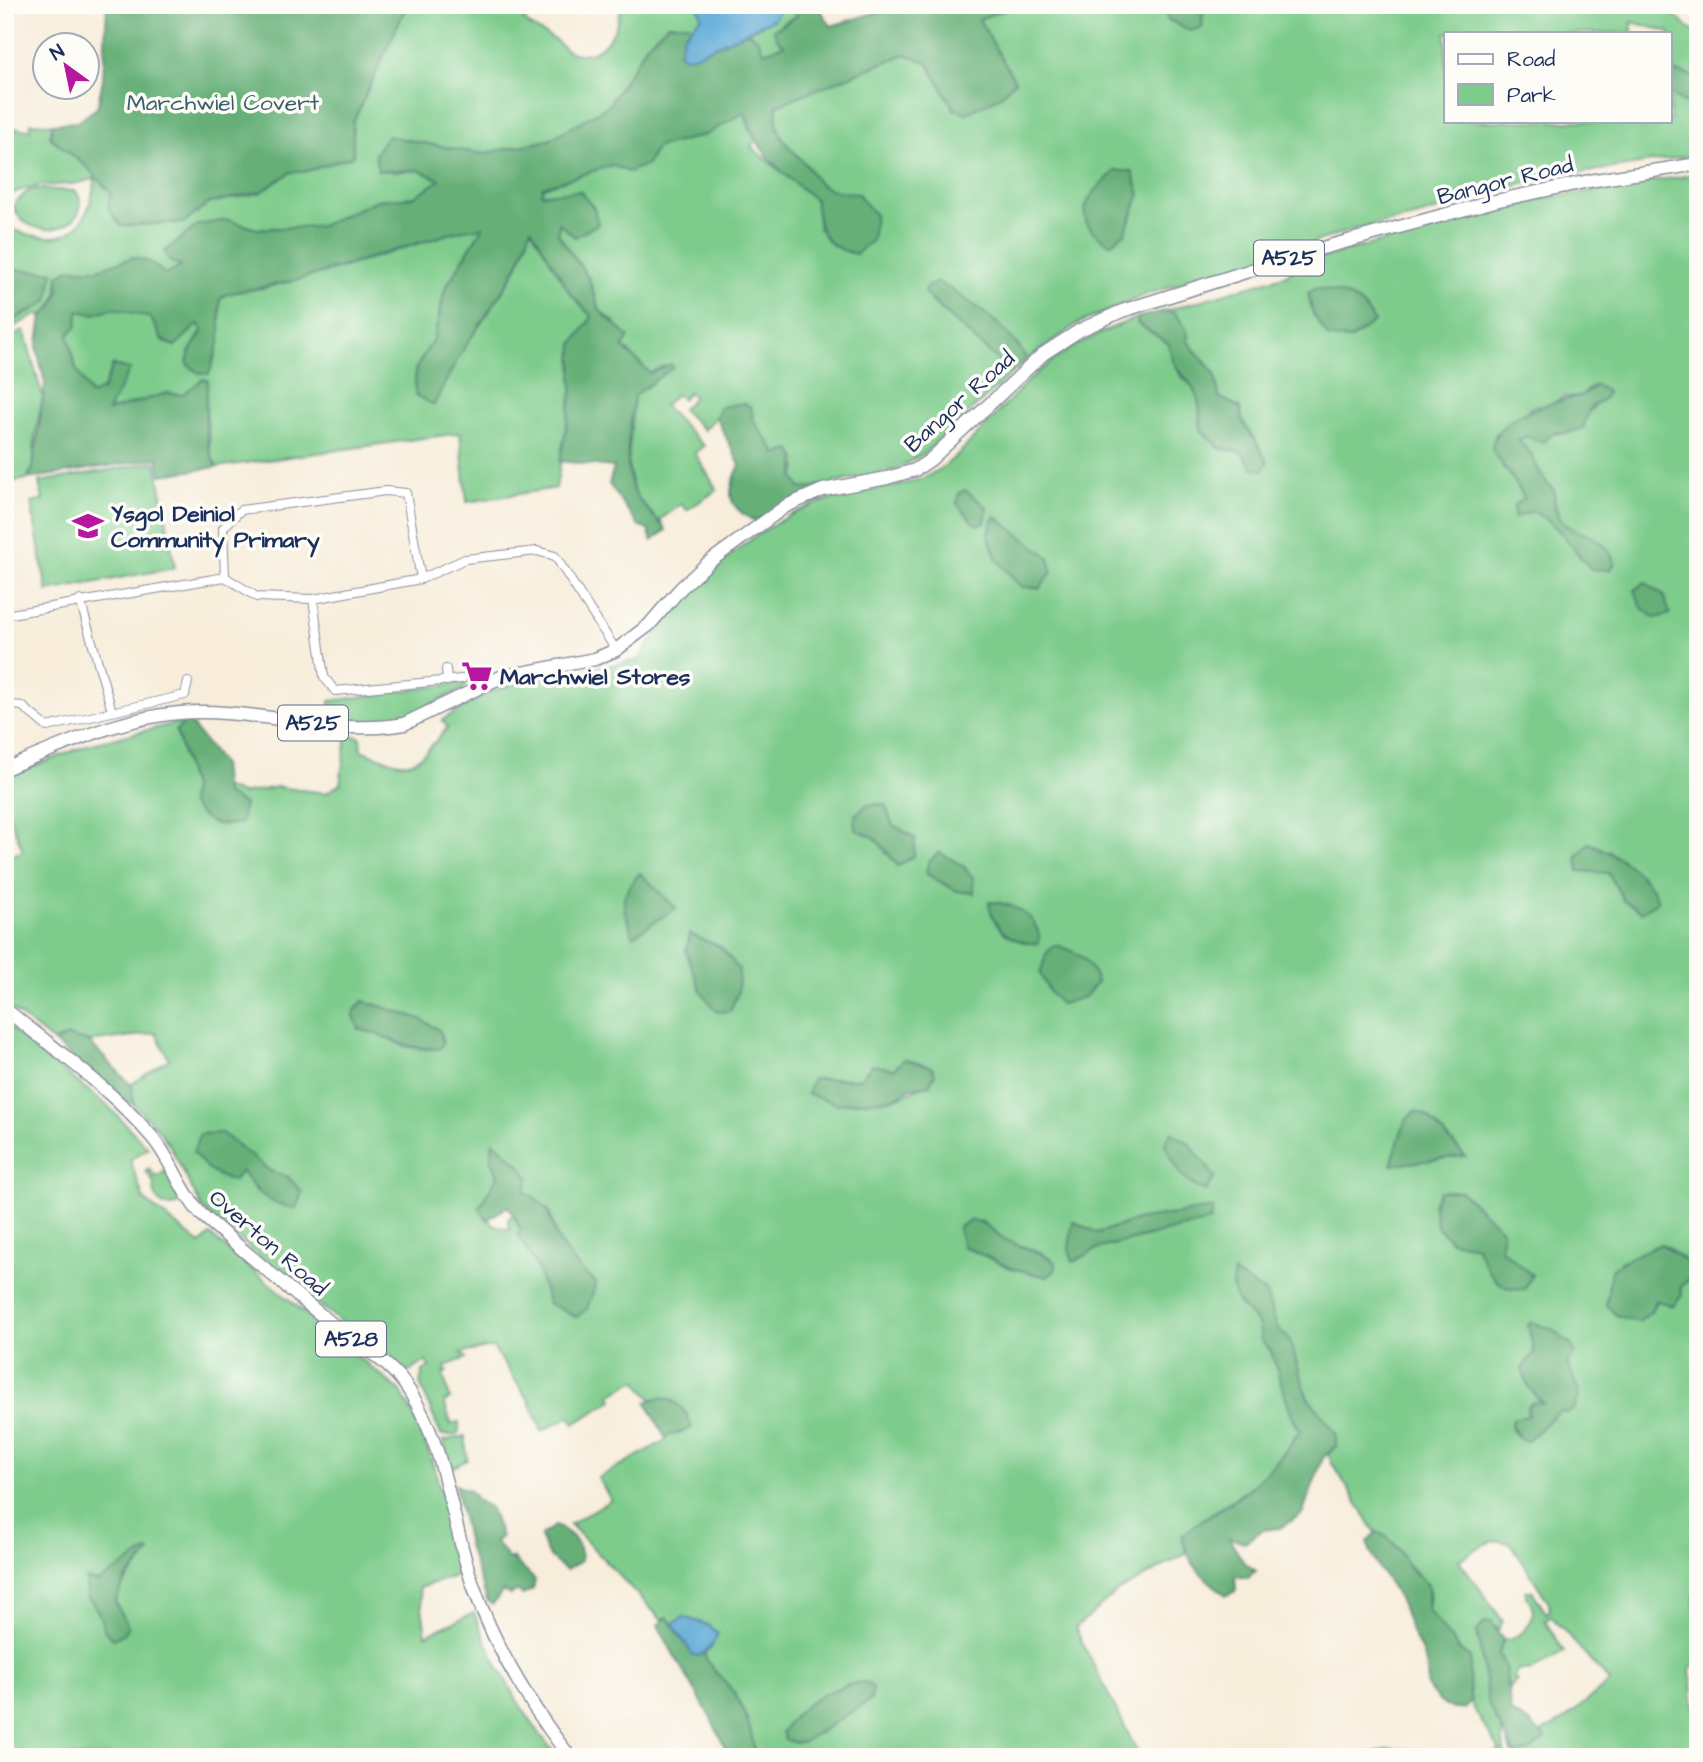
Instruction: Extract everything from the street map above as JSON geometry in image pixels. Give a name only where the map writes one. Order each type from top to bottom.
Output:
[{"type":"main road","name":"Bangor Road","points":[[5,769],[103,729],[177,714],[203,712],[312,723],[387,727],[404,724],[500,677],[595,659],[616,650],[649,625],[680,589],[709,562],[786,506],[822,490],[915,470],[943,450],[1043,354],[1103,319],[1292,257],[1495,201],[1568,185],[1698,164]]},
{"type":"main road","name":"Overton Road","points":[[5,1009],[138,1122],[166,1155],[191,1202],[201,1214],[280,1283],[386,1365],[409,1390],[431,1434],[472,1581],[484,1614],[519,1686],[570,1757]]},
{"type":"street","points":[[225,577],[223,528],[241,510],[386,491],[406,493],[421,579]]},
{"type":"street","points":[[5,615],[225,577],[257,597],[313,599],[421,579],[465,559],[537,551],[555,556],[616,650]]},
{"type":"street","points":[[313,599],[324,677],[335,691],[462,679]]},
{"type":"street","points":[[80,600],[112,711]]},
{"type":"street","points":[[446,669],[447,681]]},
{"type":"street","points":[[10,705],[22,706],[47,727],[188,696],[188,682]]},
{"type":"green space","name":"Marchwiel Covert","points":[[107,5],[407,5],[353,122],[353,156],[304,172],[291,172],[261,192],[209,203],[185,222],[121,226],[108,208],[111,193],[87,167],[50,137],[53,124],[77,122],[97,108],[98,102],[102,102]]},
{"type":"green space","points":[[407,5],[515,5],[530,26],[570,52],[584,54],[593,52],[607,41],[616,24],[621,5],[697,5],[702,16],[692,27],[689,24],[667,24],[608,106],[549,140],[482,154],[387,136],[392,172],[418,170],[440,180],[414,197],[377,200],[321,226],[257,229],[228,220],[181,266],[166,276],[152,263],[134,257],[99,269],[70,269],[58,276],[55,299],[42,317],[37,314],[5,332],[5,325],[48,301],[53,272],[5,269],[5,227],[41,237],[68,233],[78,226],[86,214],[95,178],[74,184],[32,187],[9,195],[11,192],[5,187],[5,137],[13,136],[15,128],[30,130],[31,123],[53,124],[50,137],[87,167],[111,193],[121,226],[185,222],[209,203],[261,192],[291,172],[304,172],[353,156],[353,122]]},
{"type":"green space","points":[[783,5],[795,10],[797,16],[782,23],[784,45],[764,53],[757,38],[747,32],[774,19]]},
{"type":"green space","points":[[784,5],[817,5],[831,26],[900,5],[1017,5],[979,19],[1015,81],[999,97],[967,113],[954,109],[927,62],[905,54],[777,105],[778,126],[783,140],[818,182],[833,190],[858,194],[875,215],[872,240],[856,254],[836,247],[824,236],[815,199],[792,181],[763,151],[745,112],[705,135],[657,147],[646,165],[628,172],[612,165],[543,187],[541,194],[580,191],[594,208],[598,224],[575,237],[559,223],[558,234],[588,277],[600,311],[629,337],[623,347],[650,373],[671,364],[673,367],[634,396],[629,433],[628,460],[632,485],[640,500],[666,530],[652,541],[648,530],[638,525],[609,484],[614,467],[560,461],[572,393],[573,344],[592,317],[570,293],[531,228],[514,272],[460,354],[434,405],[415,395],[415,370],[434,338],[445,289],[483,227],[458,231],[297,280],[227,294],[220,299],[220,340],[209,374],[199,373],[187,364],[190,351],[203,330],[198,324],[175,346],[162,340],[151,318],[114,308],[94,314],[78,311],[77,326],[68,335],[76,369],[91,395],[103,389],[113,365],[130,369],[108,411],[167,393],[182,395],[203,379],[208,380],[207,436],[217,467],[161,475],[158,458],[27,479],[33,468],[45,384],[37,348],[42,317],[53,306],[59,292],[58,276],[70,269],[99,269],[134,257],[152,263],[166,275],[181,266],[170,261],[164,252],[198,225],[228,220],[257,229],[321,226],[377,200],[414,197],[440,180],[418,170],[378,171],[375,154],[387,136],[482,154],[549,140],[608,106],[648,43],[668,24],[689,24],[704,40],[731,39],[747,32],[757,38],[764,52],[784,45],[777,39],[774,30],[797,16],[795,10]]},
{"type":"green space","points":[[1017,5],[1164,5],[1163,8],[1203,10],[1198,5],[1610,5],[1616,9],[1614,5],[1679,5],[1676,17],[1698,36],[1698,83],[1691,75],[1672,71],[1672,32],[1632,22],[1632,32],[1444,32],[1444,122],[1672,122],[1672,95],[1698,110],[1698,155],[1535,180],[1415,217],[1359,228],[1150,293],[1077,324],[1027,360],[1008,335],[997,327],[972,314],[929,299],[1012,373],[925,453],[895,470],[801,490],[794,478],[797,467],[777,454],[753,420],[721,407],[704,430],[682,409],[694,397],[689,392],[682,399],[676,394],[664,406],[704,446],[695,453],[717,490],[687,510],[681,504],[660,520],[666,530],[636,496],[628,462],[634,395],[664,366],[650,373],[623,347],[616,323],[600,311],[588,277],[558,234],[558,222],[540,194],[543,187],[612,165],[646,165],[657,147],[705,135],[745,112],[750,131],[756,139],[751,147],[815,199],[819,229],[858,194],[834,191],[819,184],[782,140],[775,122],[777,105],[905,54],[927,62],[954,109],[979,19]]},
{"type":"green space","points":[[1164,5],[1198,5],[1203,10],[1202,28],[1190,31],[1168,20]]},
{"type":"green space","points":[[1672,71],[1691,75],[1698,83],[1698,92],[1690,97],[1698,110],[1672,95]]},
{"type":"green space","points":[[1115,171],[1132,171],[1140,194],[1125,233],[1110,244],[1096,235],[1088,226],[1085,217],[1090,199]]},
{"type":"green space","points":[[1698,174],[1698,647],[1695,649],[1698,654],[1698,1593],[1694,1595],[1694,1605],[1698,1609],[1698,1661],[1691,1669],[1694,1709],[1698,1707],[1698,1757],[1512,1757],[1508,1742],[1515,1754],[1545,1739],[1542,1732],[1564,1720],[1610,1682],[1551,1616],[1545,1621],[1564,1652],[1530,1671],[1519,1670],[1513,1676],[1517,1681],[1508,1689],[1505,1666],[1499,1654],[1503,1640],[1521,1634],[1532,1618],[1532,1606],[1526,1591],[1532,1591],[1546,1613],[1550,1610],[1549,1603],[1512,1545],[1498,1541],[1484,1544],[1459,1560],[1503,1621],[1498,1630],[1491,1622],[1484,1623],[1482,1656],[1489,1706],[1501,1728],[1505,1757],[1483,1757],[1500,1751],[1470,1700],[1470,1658],[1459,1650],[1428,1610],[1428,1585],[1376,1533],[1331,1461],[1328,1454],[1336,1446],[1336,1433],[1307,1396],[1289,1339],[1277,1329],[1271,1312],[1234,1274],[1232,1287],[1238,1303],[1259,1325],[1261,1340],[1271,1351],[1292,1416],[1300,1430],[1260,1479],[1197,1523],[1183,1536],[1186,1554],[1117,1592],[1075,1628],[1140,1757],[755,1757],[750,1731],[740,1704],[704,1654],[712,1647],[708,1625],[686,1619],[673,1624],[667,1617],[661,1619],[570,1524],[611,1500],[598,1478],[666,1440],[665,1437],[692,1428],[687,1414],[671,1399],[651,1399],[636,1380],[610,1395],[613,1400],[574,1424],[570,1416],[542,1431],[529,1401],[493,1347],[461,1353],[466,1358],[445,1366],[447,1372],[443,1373],[450,1399],[444,1402],[451,1424],[459,1422],[459,1432],[455,1435],[441,1435],[420,1384],[423,1371],[429,1367],[426,1361],[411,1371],[400,1370],[203,1210],[170,1146],[134,1105],[130,1085],[169,1059],[156,1033],[89,1042],[68,1036],[54,1042],[5,1004],[5,858],[23,851],[5,805],[5,777],[88,745],[188,720],[176,730],[192,787],[191,803],[225,794],[223,787],[241,794],[277,787],[326,793],[340,784],[347,735],[360,737],[361,750],[392,761],[402,763],[418,759],[448,727],[442,720],[490,692],[519,682],[639,660],[677,607],[700,582],[752,538],[810,506],[841,496],[909,483],[935,472],[979,434],[1041,369],[1081,343],[1139,317],[1137,323],[1169,344],[1180,375],[1192,386],[1199,402],[1201,430],[1219,448],[1242,452],[1253,468],[1263,452],[1242,420],[1240,408],[1219,397],[1215,374],[1188,342],[1187,330],[1175,313],[1165,311],[1287,275],[1297,264],[1547,198]],"holes":[[[1595,385],[1607,392],[1568,433],[1527,436],[1518,441],[1543,479],[1554,490],[1556,508],[1562,520],[1587,537],[1580,557],[1566,536],[1540,514],[1532,510],[1514,518],[1514,506],[1524,498],[1515,477],[1503,469],[1496,434],[1534,406],[1550,405],[1564,397],[1578,397]],[[1645,582],[1664,596],[1669,614],[1655,617],[1641,607]],[[885,804],[892,824],[915,838],[882,845],[874,837],[856,829],[855,815],[867,805]],[[1609,851],[1653,889],[1624,901],[1608,873]],[[363,1001],[421,1019],[438,1049],[399,1044],[384,1033]],[[894,1069],[929,1085],[884,1100],[862,1095],[836,1078],[860,1079]],[[1426,1115],[1464,1155],[1391,1165],[1405,1121]],[[493,1141],[525,1192],[549,1210],[557,1238],[575,1265],[596,1283],[566,1309],[548,1303],[537,1267],[513,1214],[508,1219],[510,1229],[504,1228],[492,1223],[480,1208],[498,1176],[491,1158]],[[245,1154],[270,1171],[288,1177],[258,1193],[241,1171]],[[1461,1191],[1502,1230],[1501,1249],[1515,1262],[1468,1242]],[[1213,1209],[1210,1221],[1099,1248],[1073,1222],[1097,1233],[1137,1220]],[[981,1221],[1006,1241],[1044,1253],[1047,1277],[1011,1268],[963,1246]],[[1661,1244],[1670,1248],[1680,1259],[1651,1312],[1620,1261],[1635,1258]],[[1552,1329],[1573,1347],[1567,1363],[1576,1385],[1527,1441],[1520,1439],[1511,1429],[1543,1404],[1529,1388],[1522,1369],[1534,1352],[1534,1341]],[[847,1684],[873,1688],[871,1700],[803,1742],[808,1705]]]},
{"type":"green space","points":[[29,190],[76,191],[81,203],[78,213],[70,222],[46,229],[21,219],[13,205]]},
{"type":"green space","points":[[483,227],[445,289],[434,338],[415,370],[434,405],[460,353],[515,271],[530,227],[570,293],[592,317],[573,344],[572,393],[556,488],[467,502],[460,433],[217,467],[211,456],[203,379],[182,396],[145,400],[107,412],[118,387],[113,365],[103,389],[91,395],[76,369],[68,335],[77,326],[78,310],[94,314],[114,308],[151,318],[162,340],[175,346],[197,324],[203,330],[190,351],[220,340],[220,299],[227,293],[264,288],[341,268],[458,231]]},
{"type":"green space","points":[[5,269],[53,272],[48,301],[5,325]]},
{"type":"green space","points":[[938,282],[976,306],[1000,326],[1027,360],[1012,373],[924,293],[926,287]]},
{"type":"green space","points":[[1317,288],[1358,302],[1374,322],[1352,339],[1329,338],[1313,314],[1308,293]]},
{"type":"green space","points":[[1165,311],[1175,313],[1187,330],[1188,342],[1215,374],[1219,397],[1240,408],[1242,420],[1268,462],[1263,470],[1253,468],[1242,452],[1220,448],[1201,430],[1197,397],[1174,363],[1169,344],[1137,323],[1139,317]]},
{"type":"green space","points":[[24,330],[43,398],[35,435],[33,468],[27,479],[5,483],[5,341]]},
{"type":"green space","points":[[1596,385],[1607,392],[1604,399],[1590,408],[1583,428],[1568,433],[1554,432],[1543,443],[1527,436],[1518,441],[1529,452],[1543,478],[1554,490],[1559,517],[1572,529],[1598,540],[1607,548],[1615,563],[1610,570],[1591,569],[1558,530],[1542,516],[1532,511],[1514,518],[1514,506],[1524,498],[1492,449],[1495,437],[1513,419],[1540,407],[1584,394]]},
{"type":"green space","points":[[743,403],[751,407],[753,420],[777,454],[791,450],[796,457],[794,478],[801,489],[821,486],[755,521],[738,510],[731,498],[740,465],[716,417],[721,407]]},
{"type":"green space","name":"Ysgol Deiniol Community Primary","points":[[156,462],[175,568],[47,591],[31,503],[43,500],[39,482]]},
{"type":"green space","points":[[965,490],[987,507],[985,523],[976,525],[957,504],[959,493]]},
{"type":"green space","points":[[995,516],[1049,557],[1052,572],[1040,588],[1021,587],[997,560],[988,534]]},
{"type":"green space","points":[[1645,582],[1664,596],[1670,614],[1655,618],[1641,607],[1635,590]]},
{"type":"green space","points":[[466,682],[465,688],[395,722],[330,720],[330,701]]},
{"type":"green space","points":[[188,720],[222,764],[225,794],[244,804],[241,823],[212,823],[201,816],[190,803],[192,787],[176,730]]},
{"type":"green space","points":[[885,804],[892,824],[915,838],[914,856],[898,866],[874,837],[856,830],[855,815],[867,805]]},
{"type":"green space","points":[[1589,843],[1630,866],[1646,882],[1658,901],[1642,912],[1624,901],[1608,873],[1579,871],[1577,856]]},
{"type":"green space","points":[[939,852],[963,866],[973,878],[974,893],[957,891],[926,874],[928,863]]},
{"type":"green space","points":[[640,873],[676,908],[633,936],[624,902],[627,890]]},
{"type":"green space","points":[[989,902],[1007,905],[1024,913],[1036,926],[1039,944],[1020,941],[1005,933],[994,920]]},
{"type":"green space","points":[[690,934],[721,947],[739,969],[738,993],[730,1011],[717,1012],[701,991],[686,951]]},
{"type":"green space","points":[[1054,945],[1076,953],[1091,968],[1097,982],[1085,997],[1061,1004],[1050,993],[1040,974],[1046,954]]},
{"type":"green space","points":[[363,1001],[421,1019],[440,1031],[443,1043],[439,1049],[428,1049],[359,1029],[353,1013]]},
{"type":"green space","points":[[5,1024],[110,1108],[148,1148],[130,1160],[144,1200],[200,1244],[210,1235],[400,1391],[422,1434],[430,1457],[461,1574],[419,1588],[426,1635],[474,1613],[510,1688],[532,1724],[558,1757],[5,1757]],"holes":[[[150,1552],[118,1591],[115,1602],[128,1626],[105,1631],[86,1580],[98,1582]]]},
{"type":"green space","points":[[68,1036],[89,1042],[132,1086],[134,1105],[115,1095],[54,1042]]},
{"type":"green space","points":[[904,1059],[932,1067],[935,1074],[929,1085],[911,1088],[892,1099],[837,1104],[807,1094],[813,1079],[860,1079],[872,1065],[894,1069]]},
{"type":"green space","points":[[1415,1111],[1426,1115],[1465,1156],[1391,1165],[1405,1121]]},
{"type":"green space","points":[[1171,1132],[1189,1143],[1215,1177],[1206,1191],[1185,1179],[1176,1166],[1165,1144]]},
{"type":"green space","points":[[222,1133],[270,1171],[288,1177],[302,1192],[296,1208],[271,1201],[252,1185],[241,1171],[234,1180],[221,1177],[206,1167],[193,1152],[200,1134]]},
{"type":"green space","points":[[493,1141],[520,1165],[529,1178],[525,1192],[546,1208],[563,1247],[596,1283],[587,1309],[576,1317],[548,1303],[537,1267],[518,1235],[521,1228],[508,1206],[487,1220],[479,1208],[498,1176],[491,1158]]},
{"type":"green space","points":[[149,1169],[156,1177],[166,1171],[179,1196],[179,1204],[167,1206],[159,1202],[154,1183],[146,1171]]},
{"type":"green space","points":[[1440,1191],[1461,1191],[1502,1230],[1501,1249],[1532,1275],[1525,1289],[1515,1289],[1499,1283],[1488,1270],[1476,1246],[1451,1241],[1437,1226],[1433,1203]]},
{"type":"green space","points":[[1213,1208],[1210,1221],[1099,1248],[1073,1262],[1069,1249],[1073,1221],[1097,1233],[1137,1220]]},
{"type":"green space","points":[[971,1220],[985,1225],[1011,1243],[1050,1259],[1056,1263],[1055,1271],[1047,1277],[1011,1268],[963,1246],[958,1227]]},
{"type":"green space","points":[[1661,1244],[1691,1265],[1692,1277],[1681,1286],[1682,1295],[1673,1306],[1655,1300],[1651,1312],[1639,1322],[1616,1315],[1606,1305],[1611,1270]]},
{"type":"green space","points":[[1234,1273],[1266,1293],[1277,1328],[1289,1339],[1307,1396],[1336,1433],[1336,1446],[1323,1458],[1302,1514],[1280,1528],[1263,1530],[1245,1542],[1229,1538],[1242,1560],[1255,1571],[1248,1578],[1235,1576],[1236,1591],[1226,1595],[1192,1563],[1182,1536],[1250,1488],[1290,1446],[1300,1430],[1292,1416],[1271,1351],[1261,1341],[1259,1325],[1238,1303],[1232,1287]]},
{"type":"green space","points":[[1531,1322],[1552,1329],[1573,1347],[1574,1354],[1567,1363],[1580,1394],[1574,1409],[1568,1413],[1559,1411],[1527,1441],[1520,1439],[1511,1425],[1512,1419],[1528,1416],[1527,1407],[1533,1402],[1543,1403],[1529,1388],[1522,1369],[1534,1352],[1528,1325]]},
{"type":"green space","points":[[661,1397],[681,1408],[692,1428],[665,1437],[646,1402]]},
{"type":"green space","points":[[465,1436],[467,1460],[452,1468],[443,1441]]},
{"type":"green space","points":[[455,1485],[469,1490],[477,1500],[491,1509],[501,1537],[495,1541],[509,1560],[512,1558],[535,1580],[533,1589],[523,1595],[517,1590],[510,1595],[503,1591],[492,1605],[487,1600],[469,1549]]},
{"type":"green space","points":[[555,1526],[571,1535],[579,1548],[581,1561],[566,1570],[549,1556],[542,1541],[541,1535]]},
{"type":"green space","points":[[1376,1532],[1391,1541],[1409,1567],[1428,1585],[1428,1610],[1459,1650],[1470,1658],[1471,1700],[1465,1709],[1443,1704],[1427,1686],[1424,1657],[1401,1603],[1377,1565],[1367,1542]]},
{"type":"green space","points":[[147,1551],[150,1552],[125,1580],[115,1602],[128,1626],[123,1634],[113,1639],[105,1631],[97,1609],[87,1596],[86,1579],[98,1582]]},
{"type":"green space","points":[[667,1617],[692,1654],[704,1654],[736,1696],[748,1722],[755,1757],[728,1756],[713,1722],[658,1625]]},
{"type":"green space","points":[[1491,1622],[1503,1640],[1499,1654],[1505,1666],[1511,1712],[1532,1724],[1545,1739],[1530,1751],[1515,1754],[1489,1706],[1477,1631],[1484,1623]]},
{"type":"green space","points":[[865,1682],[873,1688],[871,1700],[803,1742],[785,1740],[782,1732],[807,1705],[841,1687]]},
{"type":"green space","points":[[1391,1749],[1462,1752],[1483,1757],[1347,1757]]},
{"type":"water","points":[[697,5],[783,5],[774,19],[694,56],[684,57],[679,52],[684,35],[702,16]]},
{"type":"water","points":[[683,1617],[708,1625],[718,1633],[710,1647],[697,1656],[692,1654],[673,1624]]},
{"type":"place","name":"Ysgol Deiniol Community Primary","points":[[88,526]]},
{"type":"place","name":"Marchwiel Stores","points":[[477,676]]}]
